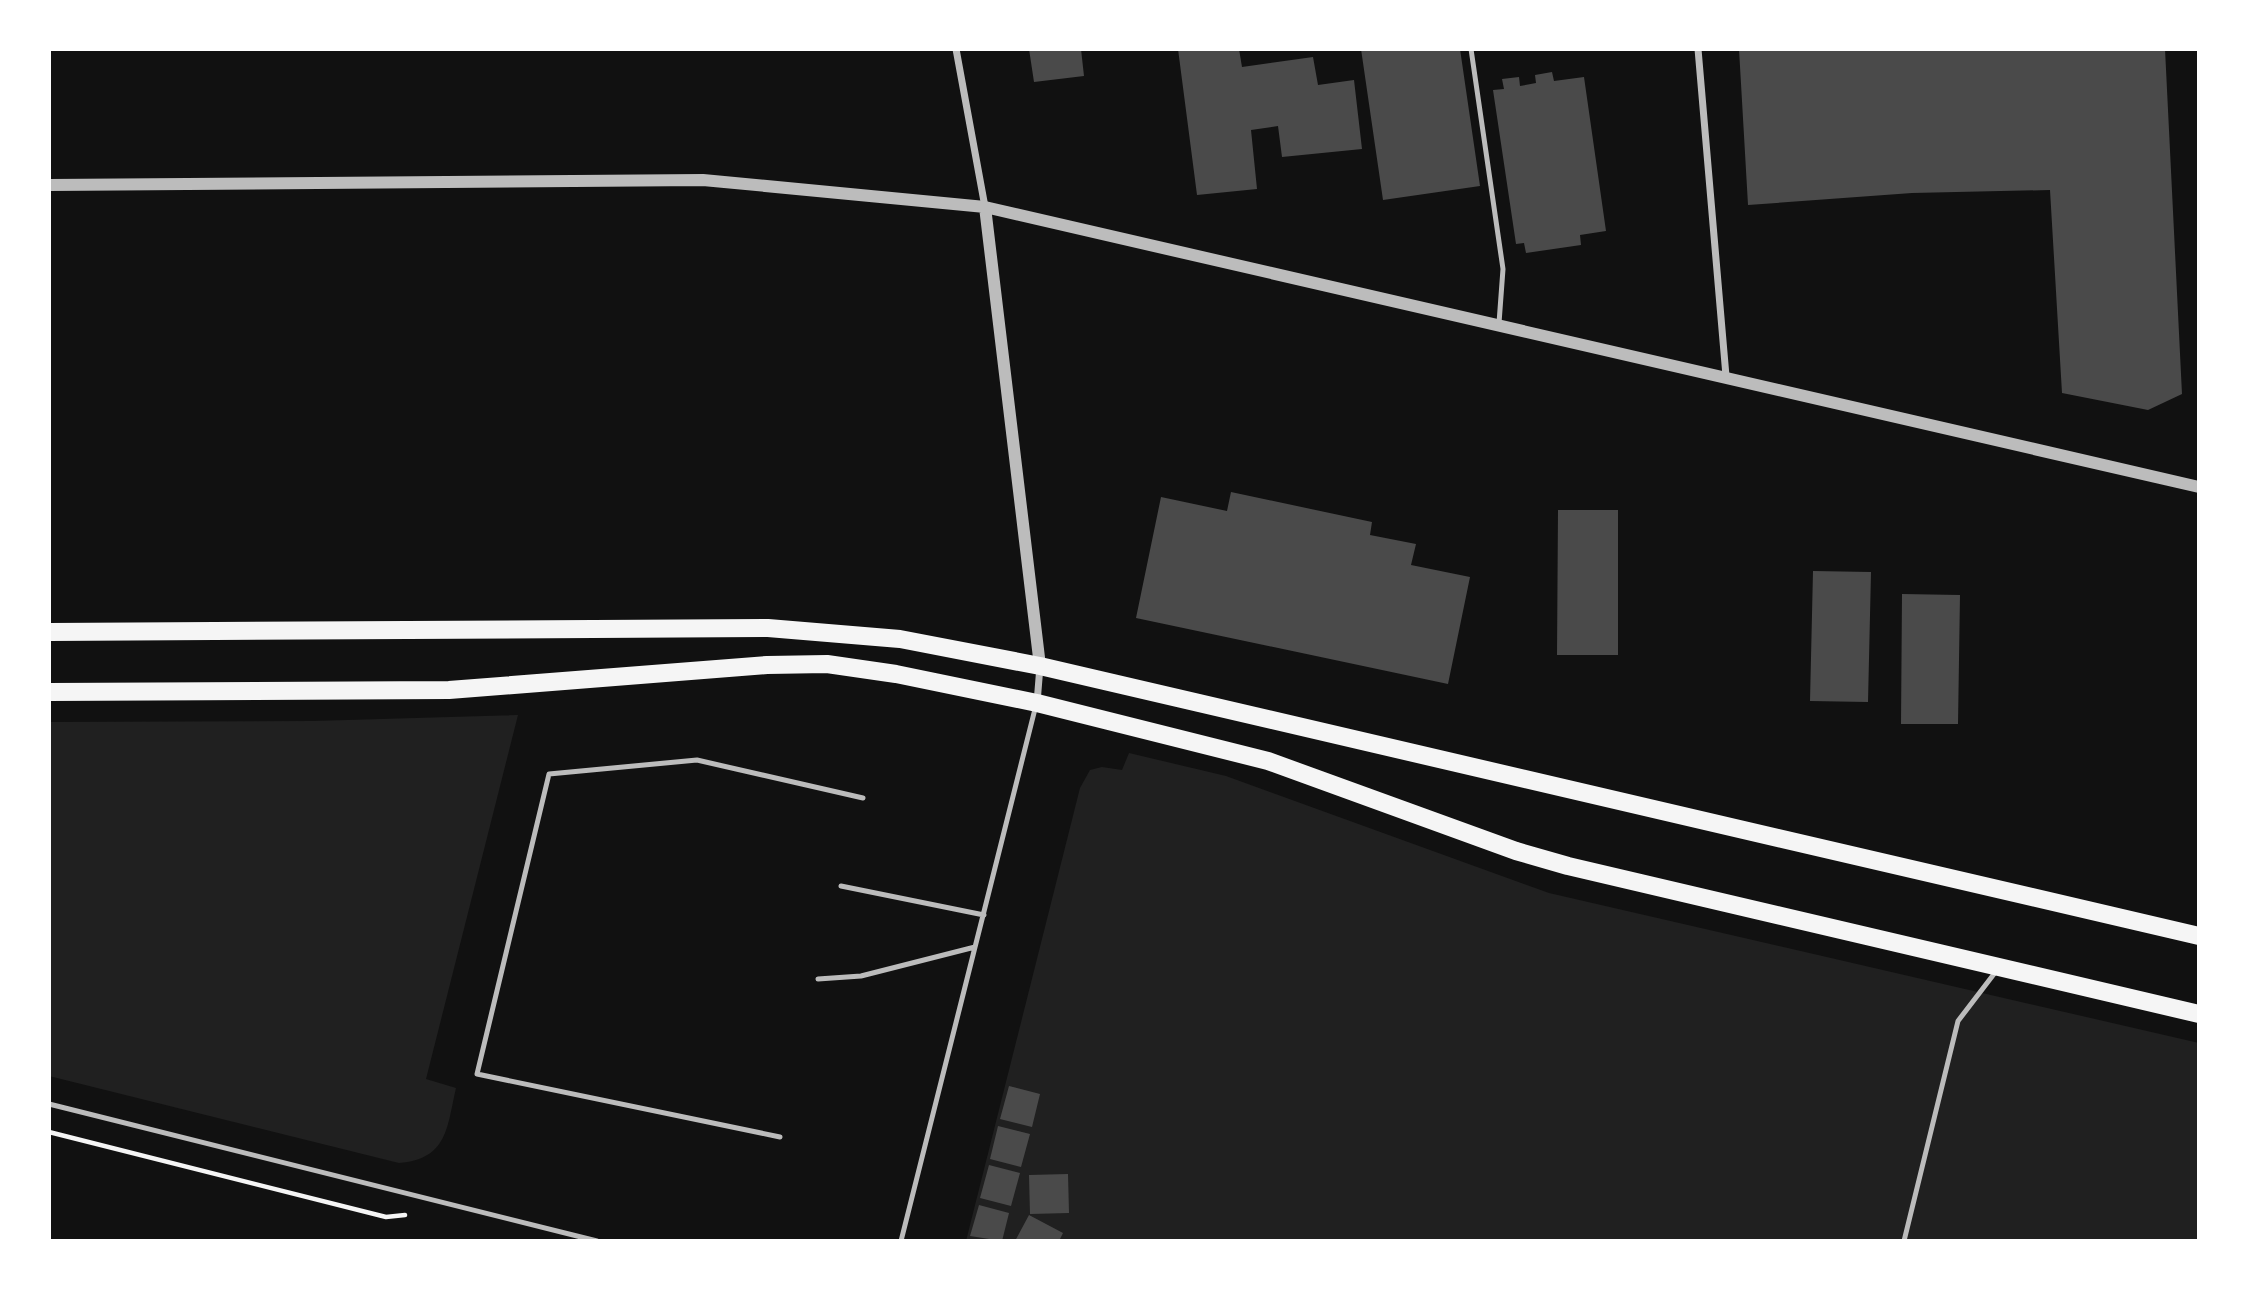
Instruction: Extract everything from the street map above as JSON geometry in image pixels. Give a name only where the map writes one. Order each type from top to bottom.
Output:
[{"type":"main road","points":[[49,632],[768,628],[900,639],[1040,666],[2199,936]]},
{"type":"main road","points":[[49,692],[449,690],[767,665],[827,664],[896,674],[1037,704],[1268,761],[1516,851],[1568,866],[2199,1014]]},
{"type":"street","points":[[956,49],[985,207],[1040,666],[1037,704]]},
{"type":"street","points":[[1698,49],[1726,376]]},
{"type":"street","points":[[49,185],[703,180],[985,207],[2199,487]]},
{"type":"lane","points":[[1471,49],[1503,269],[1499,324]]},
{"type":"lane","points":[[901,1241],[1037,704]]},
{"type":"lane","points":[[780,1137],[477,1074],[549,774],[697,760],[863,798]]},
{"type":"lane","points":[[841,886],[984,915]]},
{"type":"lane","points":[[818,979],[861,976],[975,947]]},
{"type":"lane","points":[[1904,1241],[1958,1021],[1999,967]]},
{"type":"lane","points":[[49,1104],[597,1241]]},
{"type":"path","points":[[49,1132],[386,1217],[410,1215]]},
{"type":"shaded area","points":[[518,715],[426,1079],[456,1088],[447,1128],[436,1148],[427,1155],[399,1163],[49,1076],[49,722],[313,721]]},
{"type":"shaded area","points":[[1129,753],[1226,776],[1549,893],[2199,1043],[2199,1241],[966,1241],[1080,788],[1090,770],[1102,767],[1122,770]]},
{"type":"building","points":[[1029,49],[1081,49],[1084,76],[1034,82]]},
{"type":"building","points":[[1178,49],[1239,49],[1242,67],[1313,57],[1318,85],[1354,80],[1362,149],[1282,157],[1278,126],[1251,130],[1257,189],[1197,195]]},
{"type":"building","points":[[1361,49],[1460,49],[1480,186],[1383,200]]},
{"type":"building","points":[[1739,49],[2165,49],[2182,394],[2148,410],[2062,393],[2050,190],[1912,193],[1748,205]]},
{"type":"building","points":[[1552,72],[1554,81],[1584,77],[1606,231],[1580,235],[1581,245],[1526,253],[1524,243],[1516,244],[1493,90],[1504,89],[1502,79],[1519,77],[1520,86],[1536,83],[1535,75]]},
{"type":"building","points":[[1231,492],[1372,522],[1370,535],[1416,544],[1411,565],[1470,577],[1448,684],[1136,618],[1161,497],[1227,511]]},
{"type":"building","points":[[1558,510],[1618,510],[1618,655],[1557,655]]},
{"type":"building","points":[[1813,571],[1871,572],[1868,702],[1810,701]]},
{"type":"building","points":[[1902,594],[1960,595],[1958,724],[1901,724]]},
{"type":"building","points":[[1009,1086],[1040,1094],[1032,1127],[1000,1119]]},
{"type":"building","points":[[998,1126],[1030,1134],[1021,1167],[990,1159]]},
{"type":"building","points":[[989,1165],[1020,1173],[1011,1206],[980,1198]]},
{"type":"building","points":[[1068,1174],[1069,1213],[1030,1214],[1029,1175]]},
{"type":"building","points":[[979,1205],[1009,1213],[1002,1241],[970,1236]]},
{"type":"building","points":[[1029,1215],[1063,1233],[1059,1241],[1015,1241]]}]
